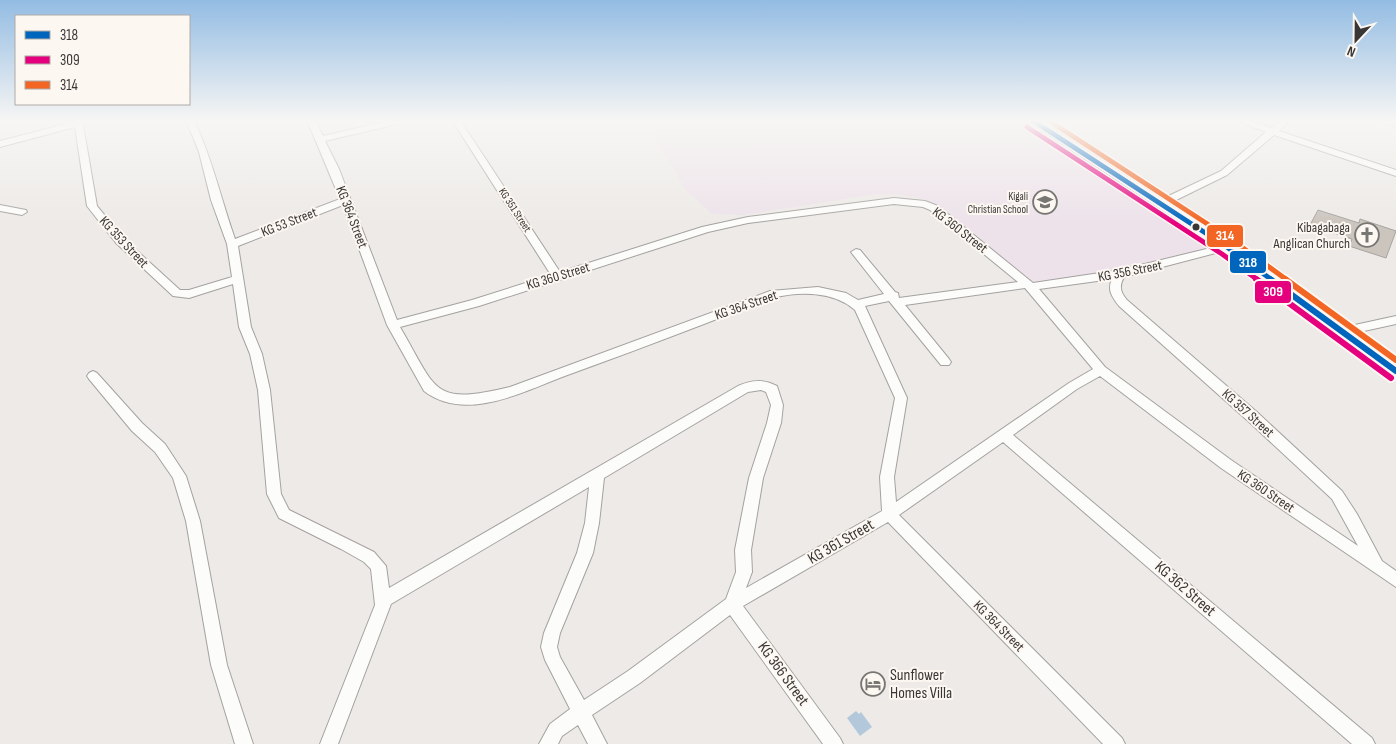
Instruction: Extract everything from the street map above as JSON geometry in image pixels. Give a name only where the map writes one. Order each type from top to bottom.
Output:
[{"type":"main road","points":[[1086,155],[1227,247],[1396,372]]},
{"type":"street","name":"KG 353 Street","points":[[83,155],[90,202],[120,241],[177,293],[189,294],[237,279]]},
{"type":"street","points":[[205,155],[216,200],[232,244],[245,327],[256,354],[264,390],[274,494],[284,514],[369,557],[378,566],[383,600],[329,744]]},
{"type":"street","name":"KG 364 Street","points":[[327,155],[393,325],[429,388],[437,396],[459,400],[478,399],[512,391],[770,295],[809,290],[844,297],[856,304]]},
{"type":"street","name":"KG 351 Street","points":[[478,155],[557,276]]},
{"type":"street","points":[[1162,203],[1224,173],[1247,155]]},
{"type":"street","points":[[1338,155],[1396,174]]},
{"type":"street","name":"KG 53 Street","points":[[232,244],[346,200]]},
{"type":"street","name":"KG 360 Street","points":[[393,325],[475,303],[714,228],[860,204],[901,201],[924,204],[934,208],[1029,285],[1101,370],[1226,464],[1396,580]]},
{"type":"street","points":[[0,208],[22,212]]},
{"type":"street","name":"KG 356 Street","points":[[856,304],[1120,274],[1227,247]]},
{"type":"street","points":[[856,252],[896,299],[945,362]]},
{"type":"street","name":"KG 357 Street","points":[[1120,274],[1113,288],[1114,293],[1337,495],[1352,518],[1375,564]]},
{"type":"street","points":[[856,304],[902,398],[887,477],[889,514]]},
{"type":"street","points":[[1341,332],[1396,320]]},
{"type":"street","name":"KG 361 Street","points":[[548,744],[556,730],[582,714],[732,604],[889,514],[1073,386],[1101,370]]},
{"type":"street","points":[[93,376],[137,427],[160,448],[179,476],[193,521],[219,665],[244,744]]},
{"type":"street","points":[[383,600],[743,389],[758,384],[772,389],[777,404],[774,423],[756,478],[747,522],[743,550],[744,572],[732,604]]},
{"type":"street","name":"KG 362 Street","points":[[1004,435],[1366,744]]},
{"type":"street","points":[[597,476],[589,537],[552,634],[549,647],[553,660],[598,744]]},
{"type":"street","name":"KG 364 Street","points":[[889,514],[1116,744]]},
{"type":"street","name":"KG 366 Street","points":[[732,604],[834,744]]},
{"type":"shaded area","name":"Kigali Christian School","points":[[665,155],[1085,155],[1227,247],[1031,287],[938,206],[924,199],[898,194],[877,194],[743,215],[712,214],[685,189]]},
{"type":"water","points":[[856,711],[859,714],[861,712],[872,727],[860,736],[847,718]]},
{"type":"building","name":"Kibagabaga Anglican Church","points":[[1318,210],[1359,223],[1360,219],[1396,231],[1386,258],[1349,246],[1352,239],[1310,225]]},
{"type":"transit line","name":"309","points":[[1070,155],[1222,254],[1391,378]]},
{"type":"transit line","name":"318","points":[[1085,155],[1227,247],[1396,371]]},
{"type":"transit line","name":"314","points":[[1101,155],[1232,240],[1396,360]]},
{"type":"place","name":"Kigali Christian School","points":[[1045,202]]},
{"type":"place","name":"Kibagabaga Anglican Church","points":[[1367,235]]},
{"type":"place","name":"Sunflower Homes Villa","points":[[873,684]]}]
